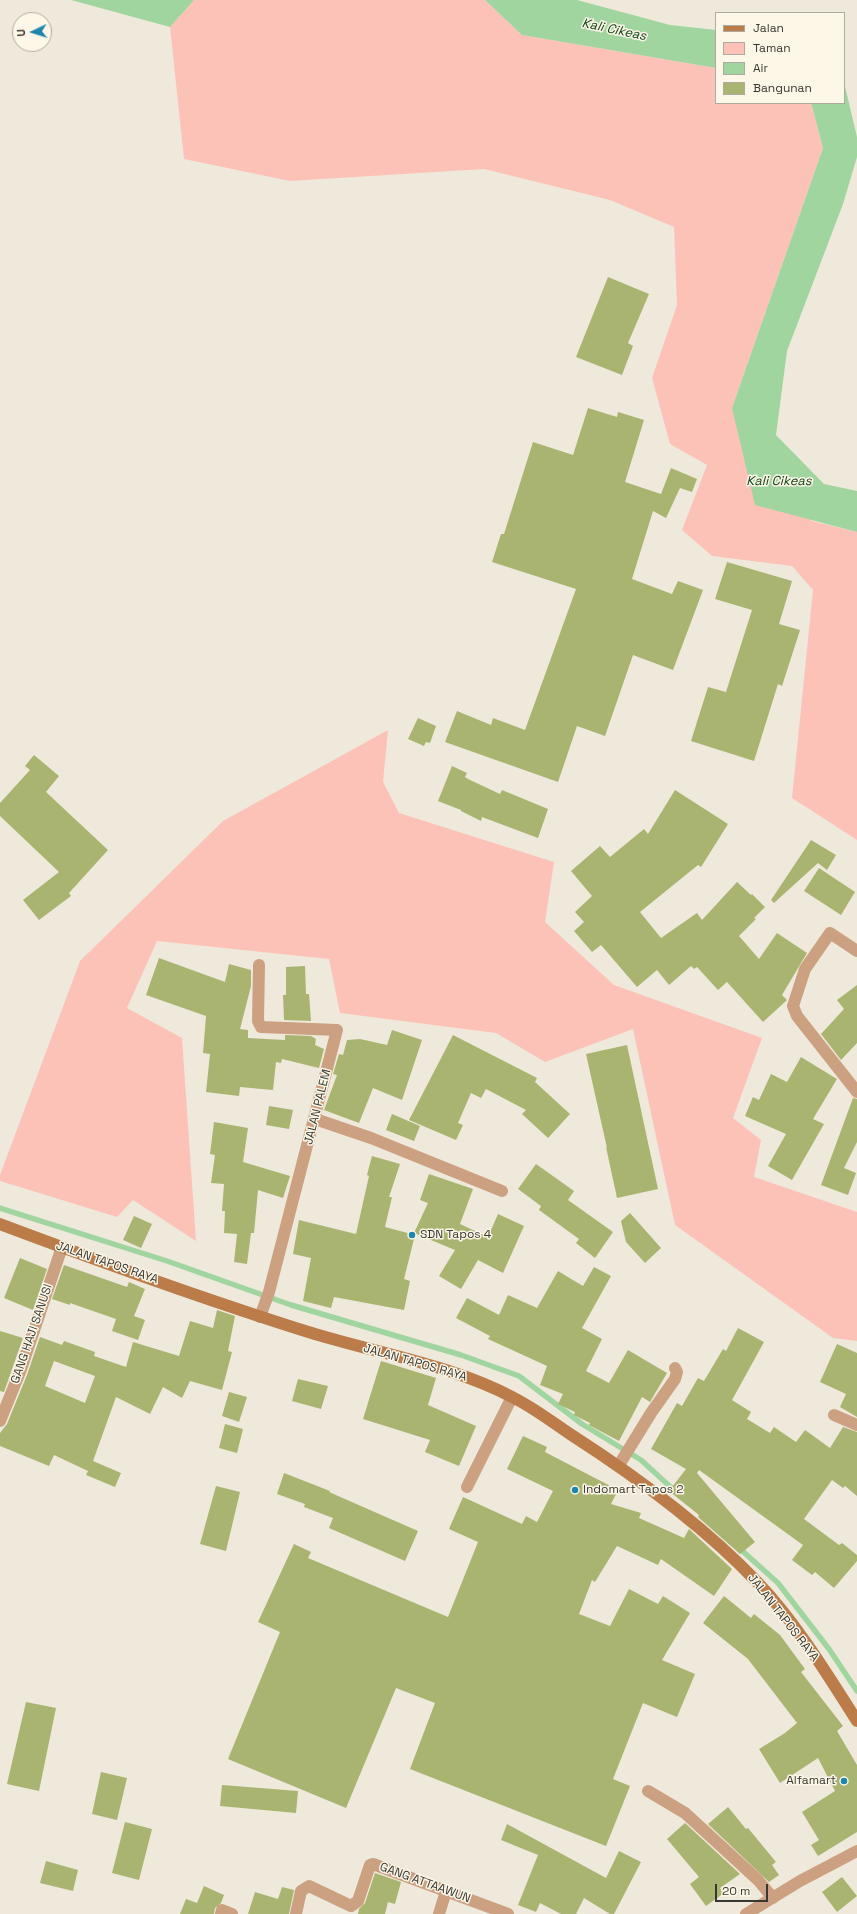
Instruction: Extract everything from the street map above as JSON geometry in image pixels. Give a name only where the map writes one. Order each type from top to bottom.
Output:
[{"type":"main road","name":"JALAN TAPOS RAYA","points":[[0,1224],[260,1317],[454,1372],[512,1397],[619,1465],[706,1533],[760,1585],[800,1635],[857,1721]]},
{"type":"street","points":[[857,950],[830,933],[805,969],[793,1006],[797,1016],[857,1092]]},
{"type":"street","name":"JALAN PALEM","points":[[259,966],[258,1021],[261,1026],[337,1030],[269,1292],[260,1317]]},
{"type":"street","points":[[315,1119],[371,1138],[502,1191]]},
{"type":"street","name":"GANG HAJI SANUSI","points":[[0,1421],[20,1372],[62,1247]]},
{"type":"street","points":[[619,1465],[627,1450],[676,1379],[677,1372],[675,1368]]},
{"type":"street","points":[[468,1487],[512,1397]]},
{"type":"street","points":[[834,1415],[857,1426]]},
{"type":"street","points":[[648,1791],[685,1813],[758,1880],[773,1898]]},
{"type":"street","points":[[746,1914],[857,1851]]},
{"type":"street","name":"GANG ATTAAWUN","points":[[296,1914],[301,1892],[309,1886],[352,1906],[358,1901],[370,1865],[373,1864],[508,1914]]},
{"type":"street","points":[[439,1914],[446,1891]]},
{"type":"street","points":[[221,1914],[222,1910],[232,1914]]},
{"type":"green space","points":[[194,0],[485,0],[522,35],[715,68],[715,104],[811,104],[823,148],[732,408],[812,521],[857,532],[857,840],[792,798],[813,590],[792,566],[712,556],[682,530],[707,465],[670,444],[652,378],[677,305],[674,227],[610,200],[484,169],[290,181],[184,159],[170,27]]},
{"type":"green space","points":[[388,730],[383,782],[399,813],[554,862],[545,922],[614,985],[762,1038],[733,1118],[761,1140],[754,1177],[857,1212],[857,1341],[833,1338],[675,1225],[633,1029],[545,1062],[496,1033],[340,1013],[329,959],[157,941],[127,1008],[182,1038],[196,1241],[133,1200],[117,1217],[0,1181],[0,1175],[80,961],[223,821]]},
{"type":"water","points":[[71,0],[194,0],[170,27]]},
{"type":"water","name":"Kali Cikeas","points":[[485,0],[577,0],[670,25],[715,30],[715,68],[522,35]]},
{"type":"water","name":"Kali Cikeas","points":[[845,86],[857,137],[857,157],[843,204],[787,351],[776,435],[824,484],[857,491],[857,532],[755,505],[732,408],[823,148],[811,104],[845,104]]},
{"type":"building","points":[[608,277],[649,294],[628,343],[633,346],[622,375],[576,357]]},
{"type":"building","points":[[588,408],[617,417],[618,412],[644,420],[625,482],[661,494],[671,468],[697,479],[692,492],[680,488],[666,518],[653,511],[632,579],[672,594],[678,581],[703,590],[673,670],[633,655],[605,736],[577,726],[558,782],[445,742],[457,711],[491,725],[493,718],[525,730],[576,589],[492,562],[501,534],[504,534],[533,442],[573,455]]},
{"type":"building","points":[[727,562],[792,581],[779,624],[800,630],[782,686],[778,684],[754,761],[691,741],[708,687],[726,692],[752,610],[715,599]]},
{"type":"building","points":[[418,718],[436,726],[430,743],[426,742],[424,746],[408,739]]},
{"type":"building","points":[[34,755],[59,776],[46,792],[108,850],[69,893],[71,896],[39,920],[23,900],[59,872],[0,816],[0,803],[30,770],[25,766]]},
{"type":"building","points":[[452,766],[467,773],[465,777],[468,779],[500,794],[502,790],[548,809],[538,838],[482,817],[481,821],[461,810],[438,801]]},
{"type":"building","points":[[675,790],[728,824],[701,867],[698,865],[640,912],[661,938],[697,913],[702,920],[737,882],[751,895],[752,894],[765,907],[754,918],[756,919],[739,936],[759,959],[777,933],[807,953],[782,995],[787,1000],[763,1022],[727,982],[718,990],[697,967],[694,969],[691,966],[669,985],[657,970],[637,987],[601,945],[592,952],[574,931],[584,922],[575,912],[592,896],[571,871],[600,846],[610,857],[644,829],[648,834]]},
{"type":"building","points":[[811,840],[836,855],[827,870],[818,863],[774,903],[771,900]]},
{"type":"building","points":[[819,868],[855,892],[841,915],[804,891]]},
{"type":"building","points":[[159,958],[225,982],[229,964],[251,970],[251,986],[240,1029],[248,1030],[248,1038],[285,1040],[285,1035],[311,1036],[316,1039],[315,1045],[324,1049],[319,1068],[282,1059],[281,1063],[276,1062],[273,1090],[240,1087],[239,1096],[206,1092],[210,1054],[203,1053],[206,1016],[146,995]]},
{"type":"building","points":[[305,966],[306,994],[309,994],[311,1021],[284,1020],[283,995],[286,995],[286,967]]},
{"type":"building","points":[[857,985],[857,1043],[841,1060],[821,1034],[844,1009],[837,1000]]},
{"type":"building","points":[[392,1030],[422,1040],[402,1100],[373,1088],[359,1123],[324,1110],[337,1075],[333,1074],[339,1054],[343,1055],[347,1040],[360,1039],[387,1045]]},
{"type":"building","points":[[453,1035],[537,1078],[535,1082],[570,1114],[548,1138],[522,1114],[526,1110],[486,1089],[481,1098],[471,1093],[458,1123],[463,1125],[456,1140],[409,1120]]},
{"type":"building","points":[[627,1045],[658,1189],[617,1198],[586,1054]]},
{"type":"building","points":[[801,1057],[837,1079],[813,1119],[824,1124],[792,1180],[768,1166],[786,1134],[745,1116],[753,1097],[759,1100],[771,1074],[787,1082]]},
{"type":"building","points":[[853,1098],[857,1099],[857,1142],[844,1168],[856,1173],[848,1195],[821,1185]]},
{"type":"building","points":[[269,1106],[293,1110],[289,1129],[266,1125]]},
{"type":"building","points":[[392,1114],[420,1126],[414,1141],[386,1130]]},
{"type":"building","points":[[214,1122],[248,1128],[243,1162],[290,1176],[283,1198],[258,1190],[254,1233],[251,1233],[247,1264],[234,1262],[237,1234],[224,1233],[225,1211],[222,1211],[224,1184],[211,1183],[215,1155],[210,1154]]},
{"type":"building","points":[[372,1156],[400,1164],[389,1197],[392,1197],[385,1227],[415,1235],[404,1279],[410,1281],[404,1310],[334,1297],[331,1308],[303,1301],[311,1258],[293,1254],[299,1220],[356,1234]]},
{"type":"building","points":[[536,1164],[574,1191],[568,1200],[613,1232],[595,1258],[576,1243],[579,1239],[539,1210],[541,1206],[518,1189]]},
{"type":"building","points":[[429,1174],[473,1189],[460,1224],[488,1237],[498,1214],[524,1226],[503,1273],[478,1260],[461,1289],[439,1276],[455,1250],[414,1233],[428,1203],[420,1200]]},
{"type":"building","points":[[630,1213],[661,1248],[645,1263],[626,1242],[621,1221]]},
{"type":"building","points":[[134,1216],[152,1224],[141,1248],[123,1240]]},
{"type":"building","points":[[20,1258],[47,1269],[33,1310],[4,1298]]},
{"type":"building","points":[[64,1265],[127,1287],[129,1282],[145,1289],[134,1316],[145,1320],[138,1340],[112,1331],[116,1319],[70,1303],[70,1305],[52,1299]]},
{"type":"building","points":[[594,1267],[611,1276],[582,1328],[602,1339],[586,1371],[609,1383],[628,1350],[667,1373],[650,1402],[642,1397],[619,1441],[589,1425],[590,1423],[574,1415],[575,1412],[558,1404],[563,1394],[540,1385],[547,1366],[488,1339],[490,1336],[456,1318],[467,1298],[499,1315],[508,1295],[537,1308],[558,1271],[583,1286]]},
{"type":"building","points":[[217,1310],[235,1316],[228,1351],[232,1352],[222,1390],[190,1381],[182,1398],[163,1387],[150,1414],[116,1397],[93,1461],[121,1473],[115,1487],[86,1475],[88,1471],[54,1455],[49,1466],[0,1446],[0,1433],[7,1424],[27,1375],[40,1337],[62,1345],[64,1341],[95,1352],[94,1356],[126,1367],[133,1342],[179,1356],[190,1321],[213,1328]],"holes":[[[54,1361],[95,1376],[85,1403],[45,1386]]]},
{"type":"building","points":[[738,1328],[764,1342],[732,1400],[751,1412],[747,1419],[770,1433],[774,1427],[796,1442],[805,1430],[830,1448],[843,1427],[857,1432],[857,1496],[845,1486],[843,1488],[832,1480],[804,1519],[839,1545],[842,1543],[857,1555],[857,1561],[834,1588],[815,1572],[812,1575],[792,1560],[803,1545],[699,1470],[697,1473],[755,1542],[740,1554],[698,1517],[699,1515],[669,1491],[686,1469],[651,1449],[677,1403],[682,1406],[698,1378],[704,1381],[723,1349],[726,1351]]},
{"type":"building","points":[[0,1331],[23,1338],[4,1392],[0,1391]]},
{"type":"building","points":[[837,1344],[857,1353],[857,1417],[840,1407],[846,1394],[820,1382]]},
{"type":"building","points":[[381,1361],[436,1378],[428,1405],[476,1426],[459,1466],[425,1452],[430,1440],[363,1419]]},
{"type":"building","points":[[298,1379],[328,1386],[321,1409],[292,1401]]},
{"type":"building","points":[[229,1392],[247,1397],[239,1422],[222,1416]]},
{"type":"building","points":[[225,1424],[243,1429],[237,1453],[219,1448]]},
{"type":"building","points":[[523,1436],[547,1447],[545,1452],[618,1490],[611,1504],[641,1513],[639,1518],[684,1538],[689,1529],[732,1569],[714,1596],[661,1559],[658,1565],[617,1546],[595,1582],[592,1580],[579,1614],[610,1626],[629,1589],[658,1604],[663,1596],[690,1613],[662,1660],[695,1674],[677,1717],[643,1703],[613,1779],[630,1786],[606,1846],[410,1769],[435,1703],[396,1688],[346,1808],[228,1759],[280,1632],[258,1622],[294,1544],[311,1552],[308,1558],[448,1617],[478,1542],[449,1529],[463,1497],[522,1524],[526,1516],[537,1522],[553,1491],[507,1469]]},
{"type":"building","points":[[284,1473],[330,1491],[329,1492],[418,1531],[405,1561],[329,1528],[333,1518],[304,1507],[305,1504],[277,1494]]},
{"type":"building","points":[[216,1486],[240,1492],[226,1551],[200,1544]]},
{"type":"building","points":[[724,1596],[751,1618],[754,1614],[780,1635],[805,1669],[801,1672],[843,1726],[837,1731],[857,1765],[857,1832],[818,1856],[811,1845],[819,1840],[802,1812],[835,1791],[818,1758],[780,1783],[759,1749],[785,1733],[797,1723],[748,1659],[703,1623]]},
{"type":"building","points":[[26,1702],[56,1708],[39,1791],[7,1784]]},
{"type":"building","points":[[101,1772],[127,1778],[117,1820],[92,1814]]},
{"type":"building","points":[[222,1785],[298,1791],[296,1813],[220,1806]]},
{"type":"building","points":[[728,1807],[746,1829],[748,1828],[776,1862],[772,1865],[779,1875],[769,1882],[708,1824]]},
{"type":"building","points":[[125,1822],[152,1829],[139,1880],[112,1873]]},
{"type":"building","points":[[685,1823],[740,1874],[720,1888],[724,1893],[706,1906],[690,1884],[699,1877],[667,1839]]},
{"type":"building","points":[[507,1824],[606,1878],[619,1851],[641,1862],[614,1914],[610,1914],[584,1898],[576,1914],[561,1914],[540,1903],[536,1912],[518,1905],[538,1855],[501,1840]]},
{"type":"building","points":[[46,1861],[78,1870],[73,1891],[40,1883]]},
{"type":"building","points":[[375,1873],[401,1882],[395,1904],[388,1902],[385,1914],[358,1914],[359,1909],[365,1903]]},
{"type":"building","points":[[842,1877],[857,1896],[837,1912],[822,1892]]},
{"type":"building","points":[[204,1886],[224,1895],[221,1903],[215,1908],[214,1914],[180,1914],[186,1899],[197,1903]]},
{"type":"building","points":[[282,1887],[294,1890],[289,1914],[248,1914],[255,1892],[278,1899]]},
{"type":"waterway","points":[[0,1208],[167,1261],[291,1305],[461,1355],[519,1376],[582,1424],[641,1460],[676,1492]]},
{"type":"waterway","points":[[738,1547],[778,1583],[829,1649],[857,1691]]},
{"type":"place","name":"SDN Tapos 4","points":[[412,1235]]},
{"type":"place","name":"Indomart Tapos 2","points":[[575,1490]]},
{"type":"place","name":"Alfamart","points":[[844,1781]]}]
